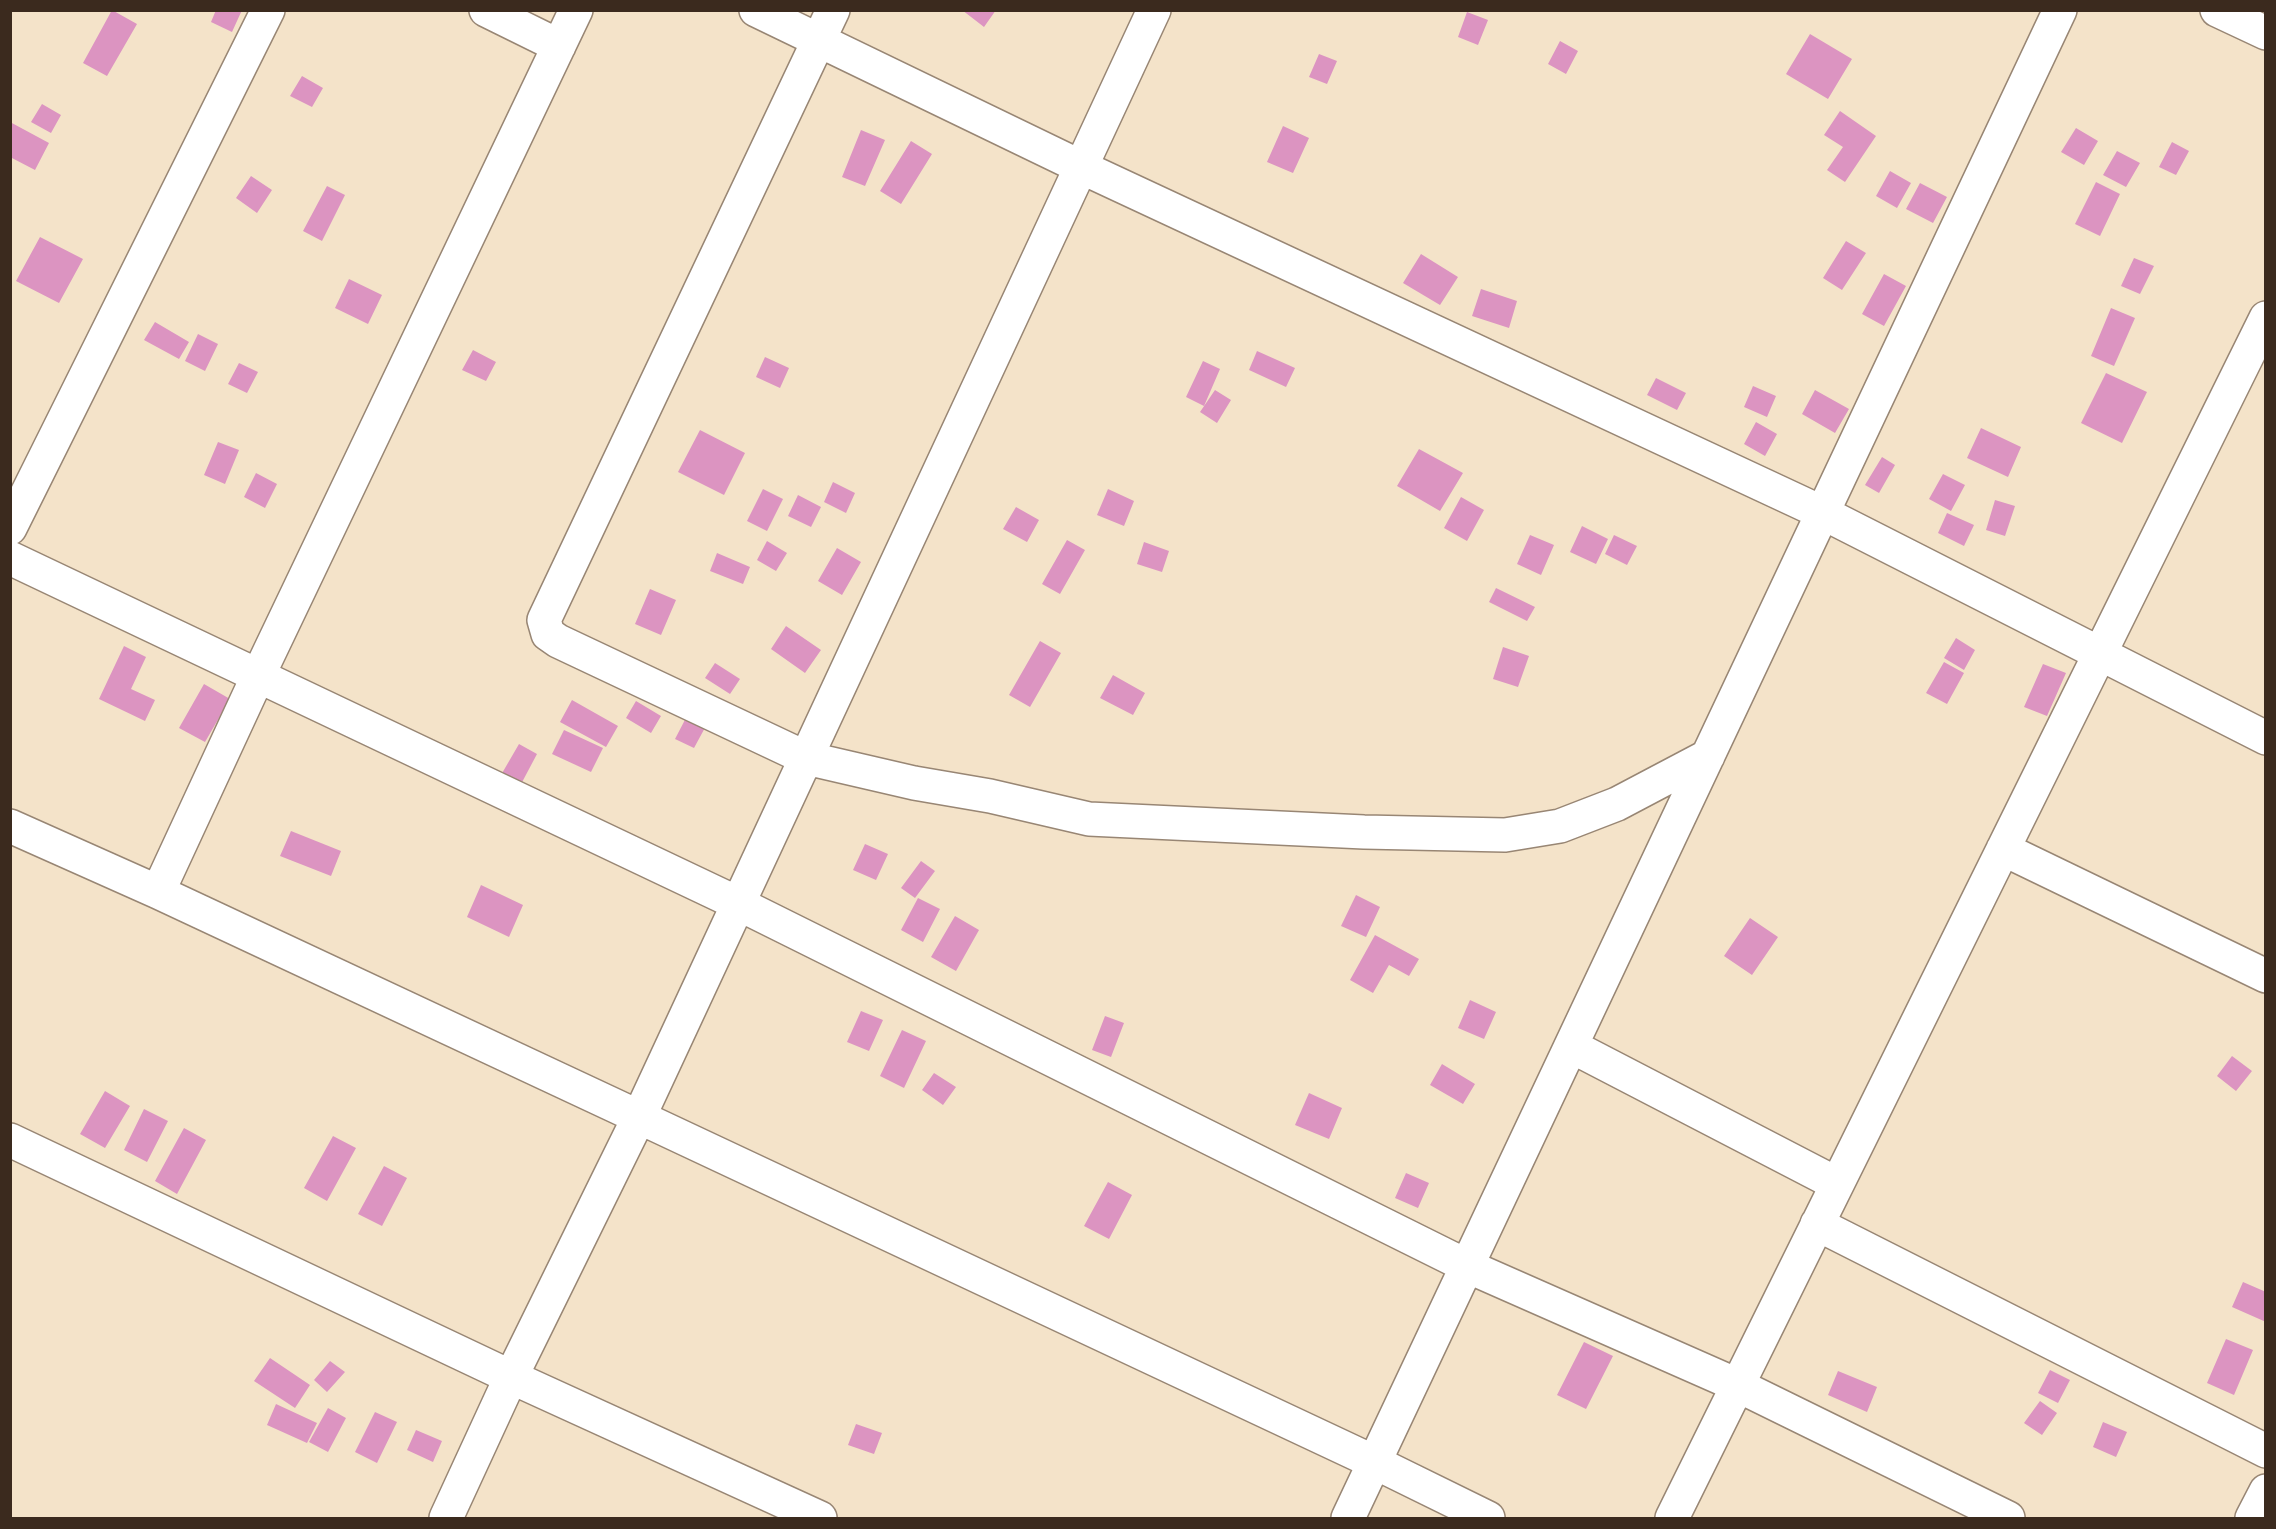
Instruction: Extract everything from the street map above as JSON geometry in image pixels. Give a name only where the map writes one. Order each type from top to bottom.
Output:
[{"type":"street","points":[[10,528],[268,10]]},
{"type":"street","points":[[486,10],[559,46]]},
{"type":"street","points":[[158,892],[258,676],[576,10]]},
{"type":"street","points":[[756,10],[1081,167],[1823,513],[2265,738]]},
{"type":"street","points":[[834,10],[544,620],[548,634],[558,641],[806,758],[1089,819],[1364,832],[1505,835],[1560,826],[1589,815],[1617,804],[1708,756]]},
{"type":"street","points":[[446,1518],[639,1117],[1154,10]]},
{"type":"street","points":[[1348,1518],[2060,10]]},
{"type":"street","points":[[2217,10],[2265,33]]},
{"type":"street","points":[[1672,1518],[2265,318]]},
{"type":"street","points":[[10,558],[737,903],[1467,1266],[1737,1385],[2008,1518]]},
{"type":"street","points":[[10,826],[158,892],[639,1117],[1374,1462],[1488,1518]]},
{"type":"street","points":[[2003,849],[2265,976]]},
{"type":"street","points":[[1571,1046],[1837,1184]]},
{"type":"street","points":[[10,1140],[512,1377],[820,1518]]},
{"type":"street","points":[[1817,1224],[2265,1451]]},
{"type":"street","points":[[2252,1518],[2265,1491]]},
{"type":"building","points":[[112,10],[137,24],[107,76],[83,63]]},
{"type":"building","points":[[216,10],[242,10],[232,32],[211,22]]},
{"type":"building","points":[[962,10],[996,10],[984,27]]},
{"type":"building","points":[[1467,12],[1488,20],[1478,45],[1458,37]]},
{"type":"building","points":[[1810,34],[1852,59],[1828,99],[1786,74]]},
{"type":"building","points":[[1560,41],[1578,51],[1566,74],[1548,64]]},
{"type":"building","points":[[1319,54],[1337,61],[1327,84],[1309,77]]},
{"type":"building","points":[[302,76],[323,88],[312,107],[290,96]]},
{"type":"building","points":[[42,104],[61,115],[51,133],[31,122]]},
{"type":"building","points":[[1840,111],[1876,136],[1845,182],[1827,170],[1843,147],[1824,135]]},
{"type":"building","points":[[10,122],[49,143],[35,170],[10,157]]},
{"type":"building","points":[[1283,126],[1309,138],[1293,173],[1267,162]]},
{"type":"building","points":[[2076,128],[2098,141],[2084,165],[2061,152]]},
{"type":"building","points":[[861,130],[885,140],[865,186],[842,177]]},
{"type":"building","points":[[911,141],[932,154],[901,204],[880,191]]},
{"type":"building","points":[[2172,142],[2189,151],[2176,175],[2159,167]]},
{"type":"building","points":[[2117,151],[2140,163],[2126,187],[2103,175]]},
{"type":"building","points":[[1890,171],[1911,183],[1897,208],[1876,196]]},
{"type":"building","points":[[251,176],[272,190],[257,213],[236,198]]},
{"type":"building","points":[[2096,182],[2120,194],[2100,236],[2075,224]]},
{"type":"building","points":[[1920,183],[1947,197],[1933,223],[1906,209]]},
{"type":"building","points":[[327,186],[345,195],[322,241],[303,231]]},
{"type":"building","points":[[40,237],[83,259],[59,303],[16,281]]},
{"type":"building","points":[[1846,241],[1866,253],[1842,290],[1823,278]]},
{"type":"building","points":[[1421,254],[1458,277],[1440,305],[1403,283]]},
{"type":"building","points":[[2134,258],[2154,266],[2140,294],[2121,286]]},
{"type":"building","points":[[1884,274],[1906,286],[1884,326],[1862,314]]},
{"type":"building","points":[[349,279],[382,295],[368,324],[335,308]]},
{"type":"building","points":[[1481,289],[1517,301],[1509,328],[1472,316]]},
{"type":"building","points":[[2111,308],[2135,318],[2114,366],[2091,356]]},
{"type":"building","points":[[155,322],[189,342],[179,359],[144,340]]},
{"type":"building","points":[[198,334],[218,344],[205,371],[185,361]]},
{"type":"building","points":[[473,350],[496,362],[486,381],[462,370]]},
{"type":"building","points":[[1257,351],[1295,368],[1286,387],[1249,370]]},
{"type":"building","points":[[765,357],[789,368],[780,388],[756,377]]},
{"type":"building","points":[[1203,361],[1220,369],[1204,406],[1186,397]]},
{"type":"building","points":[[239,363],[258,372],[247,393],[228,384]]},
{"type":"building","points":[[2106,373],[2147,392],[2122,443],[2081,423]]},
{"type":"building","points":[[1656,378],[1686,393],[1677,410],[1647,395]]},
{"type":"building","points":[[1753,386],[1776,396],[1767,417],[1744,407]]},
{"type":"building","points":[[1215,390],[1231,400],[1217,423],[1200,412]]},
{"type":"building","points":[[1815,390],[1849,409],[1835,433],[1802,414]]},
{"type":"building","points":[[1756,422],[1777,434],[1765,456],[1744,444]]},
{"type":"building","points":[[1981,428],[2021,447],[2008,477],[1967,458]]},
{"type":"building","points":[[700,430],[745,453],[724,495],[678,472]]},
{"type":"building","points":[[218,442],[239,450],[225,484],[204,475]]},
{"type":"building","points":[[1419,449],[1463,473],[1440,511],[1397,486]]},
{"type":"building","points":[[1882,457],[1895,465],[1879,493],[1865,485]]},
{"type":"building","points":[[256,473],[277,484],[265,508],[244,497]]},
{"type":"building","points":[[1943,474],[1965,485],[1951,511],[1929,499]]},
{"type":"building","points":[[833,482],[855,493],[846,513],[824,502]]},
{"type":"building","points":[[763,489],[783,499],[767,531],[747,521]]},
{"type":"building","points":[[1108,489],[1134,501],[1124,526],[1097,515]]},
{"type":"building","points":[[798,495],[821,507],[811,527],[788,516]]},
{"type":"building","points":[[1461,497],[1484,510],[1467,541],[1444,528]]},
{"type":"building","points":[[1995,500],[2015,506],[2005,536],[1986,530]]},
{"type":"building","points":[[1016,507],[1039,520],[1027,542],[1003,529]]},
{"type":"building","points":[[1947,513],[1974,525],[1964,546],[1938,533]]},
{"type":"building","points":[[1582,526],[1608,539],[1596,564],[1570,552]]},
{"type":"building","points":[[1530,535],[1554,545],[1541,575],[1517,564]]},
{"type":"building","points":[[1614,535],[1637,546],[1627,565],[1605,554]]},
{"type":"building","points":[[1067,540],[1085,550],[1060,594],[1042,584]]},
{"type":"building","points":[[767,541],[787,553],[776,571],[757,560]]},
{"type":"building","points":[[1144,542],[1169,551],[1162,572],[1137,564]]},
{"type":"building","points":[[837,548],[861,562],[842,595],[818,581]]},
{"type":"building","points":[[717,553],[750,567],[743,584],[710,571]]},
{"type":"building","points":[[1496,588],[1535,607],[1527,621],[1489,602]]},
{"type":"building","points":[[650,589],[676,600],[661,635],[635,624]]},
{"type":"building","points":[[786,626],[821,650],[805,673],[771,649]]},
{"type":"building","points":[[1956,638],[1975,650],[1964,670],[1944,658]]},
{"type":"building","points":[[1040,641],[1061,653],[1030,707],[1009,695]]},
{"type":"building","points":[[124,646],[146,657],[131,689],[155,700],[145,721],[99,699]]},
{"type":"building","points":[[1503,647],[1529,656],[1518,687],[1493,679]]},
{"type":"building","points":[[1944,662],[1964,673],[1947,704],[1926,693]]},
{"type":"building","points":[[715,663],[740,679],[730,694],[705,678]]},
{"type":"building","points":[[2043,664],[2066,673],[2047,716],[2024,707]]},
{"type":"building","points":[[1113,675],[1145,693],[1133,715],[1100,698]]},
{"type":"building","points":[[204,684],[230,699],[205,742],[179,728]]},
{"type":"building","points":[[572,700],[618,726],[606,747],[560,722]]},
{"type":"building","points":[[636,701],[661,716],[651,733],[626,718]]},
{"type":"building","points":[[688,714],[707,724],[694,748],[675,739]]},
{"type":"building","points":[[564,730],[603,748],[591,772],[552,754]]},
{"type":"building","points":[[519,744],[537,754],[520,786],[501,775]]},
{"type":"building","points":[[291,831],[341,851],[331,876],[280,856]]},
{"type":"building","points":[[865,844],[888,854],[876,880],[853,870]]},
{"type":"building","points":[[921,861],[935,871],[915,898],[901,888]]},
{"type":"building","points":[[481,885],[523,905],[509,937],[467,917]]},
{"type":"building","points":[[1356,895],[1380,907],[1366,937],[1341,926]]},
{"type":"building","points":[[918,898],[940,909],[923,942],[901,930]]},
{"type":"building","points":[[955,916],[979,930],[956,971],[931,957]]},
{"type":"building","points":[[1750,918],[1778,937],[1752,975],[1724,956]]},
{"type":"building","points":[[1375,935],[1419,959],[1409,976],[1389,965],[1373,993],[1350,980]]},
{"type":"building","points":[[1470,1000],[1496,1012],[1484,1039],[1458,1028]]},
{"type":"building","points":[[861,1011],[883,1020],[869,1051],[847,1042]]},
{"type":"building","points":[[1105,1016],[1124,1023],[1111,1057],[1092,1050]]},
{"type":"building","points":[[902,1030],[926,1041],[904,1088],[880,1076]]},
{"type":"building","points":[[2232,1056],[2252,1071],[2236,1091],[2217,1076]]},
{"type":"building","points":[[1442,1064],[1475,1084],[1463,1104],[1430,1085]]},
{"type":"building","points":[[934,1073],[956,1087],[943,1105],[922,1090]]},
{"type":"building","points":[[105,1091],[130,1106],[105,1148],[80,1134]]},
{"type":"building","points":[[1309,1093],[1342,1108],[1329,1139],[1295,1125]]},
{"type":"building","points":[[144,1109],[168,1121],[147,1162],[124,1150]]},
{"type":"building","points":[[184,1128],[206,1140],[177,1194],[155,1181]]},
{"type":"building","points":[[333,1136],[356,1148],[327,1201],[304,1188]]},
{"type":"building","points":[[384,1166],[407,1178],[382,1226],[358,1214]]},
{"type":"building","points":[[1406,1173],[1429,1183],[1418,1208],[1395,1198]]},
{"type":"building","points":[[1108,1182],[1132,1195],[1109,1239],[1084,1226]]},
{"type":"building","points":[[2243,1282],[2266,1292],[2266,1322],[2232,1307]]},
{"type":"building","points":[[2226,1339],[2253,1350],[2234,1395],[2207,1383]]},
{"type":"building","points":[[1584,1342],[1613,1356],[1586,1409],[1557,1395]]},
{"type":"building","points":[[270,1358],[310,1385],[295,1408],[254,1381]]},
{"type":"building","points":[[330,1361],[345,1372],[327,1392],[314,1380]]},
{"type":"building","points":[[2050,1370],[2070,1380],[2058,1403],[2038,1393]]},
{"type":"building","points":[[1838,1371],[1877,1387],[1867,1412],[1828,1395]]},
{"type":"building","points":[[2040,1401],[2057,1413],[2042,1435],[2024,1423]]},
{"type":"building","points":[[276,1404],[317,1423],[307,1443],[267,1425]]},
{"type":"building","points":[[328,1408],[346,1418],[328,1452],[309,1442]]},
{"type":"building","points":[[375,1412],[397,1422],[377,1463],[355,1452]]},
{"type":"building","points":[[2103,1422],[2127,1432],[2116,1457],[2093,1447]]},
{"type":"building","points":[[856,1424],[882,1433],[874,1454],[848,1445]]},
{"type":"building","points":[[416,1430],[442,1441],[433,1462],[407,1450]]}]
